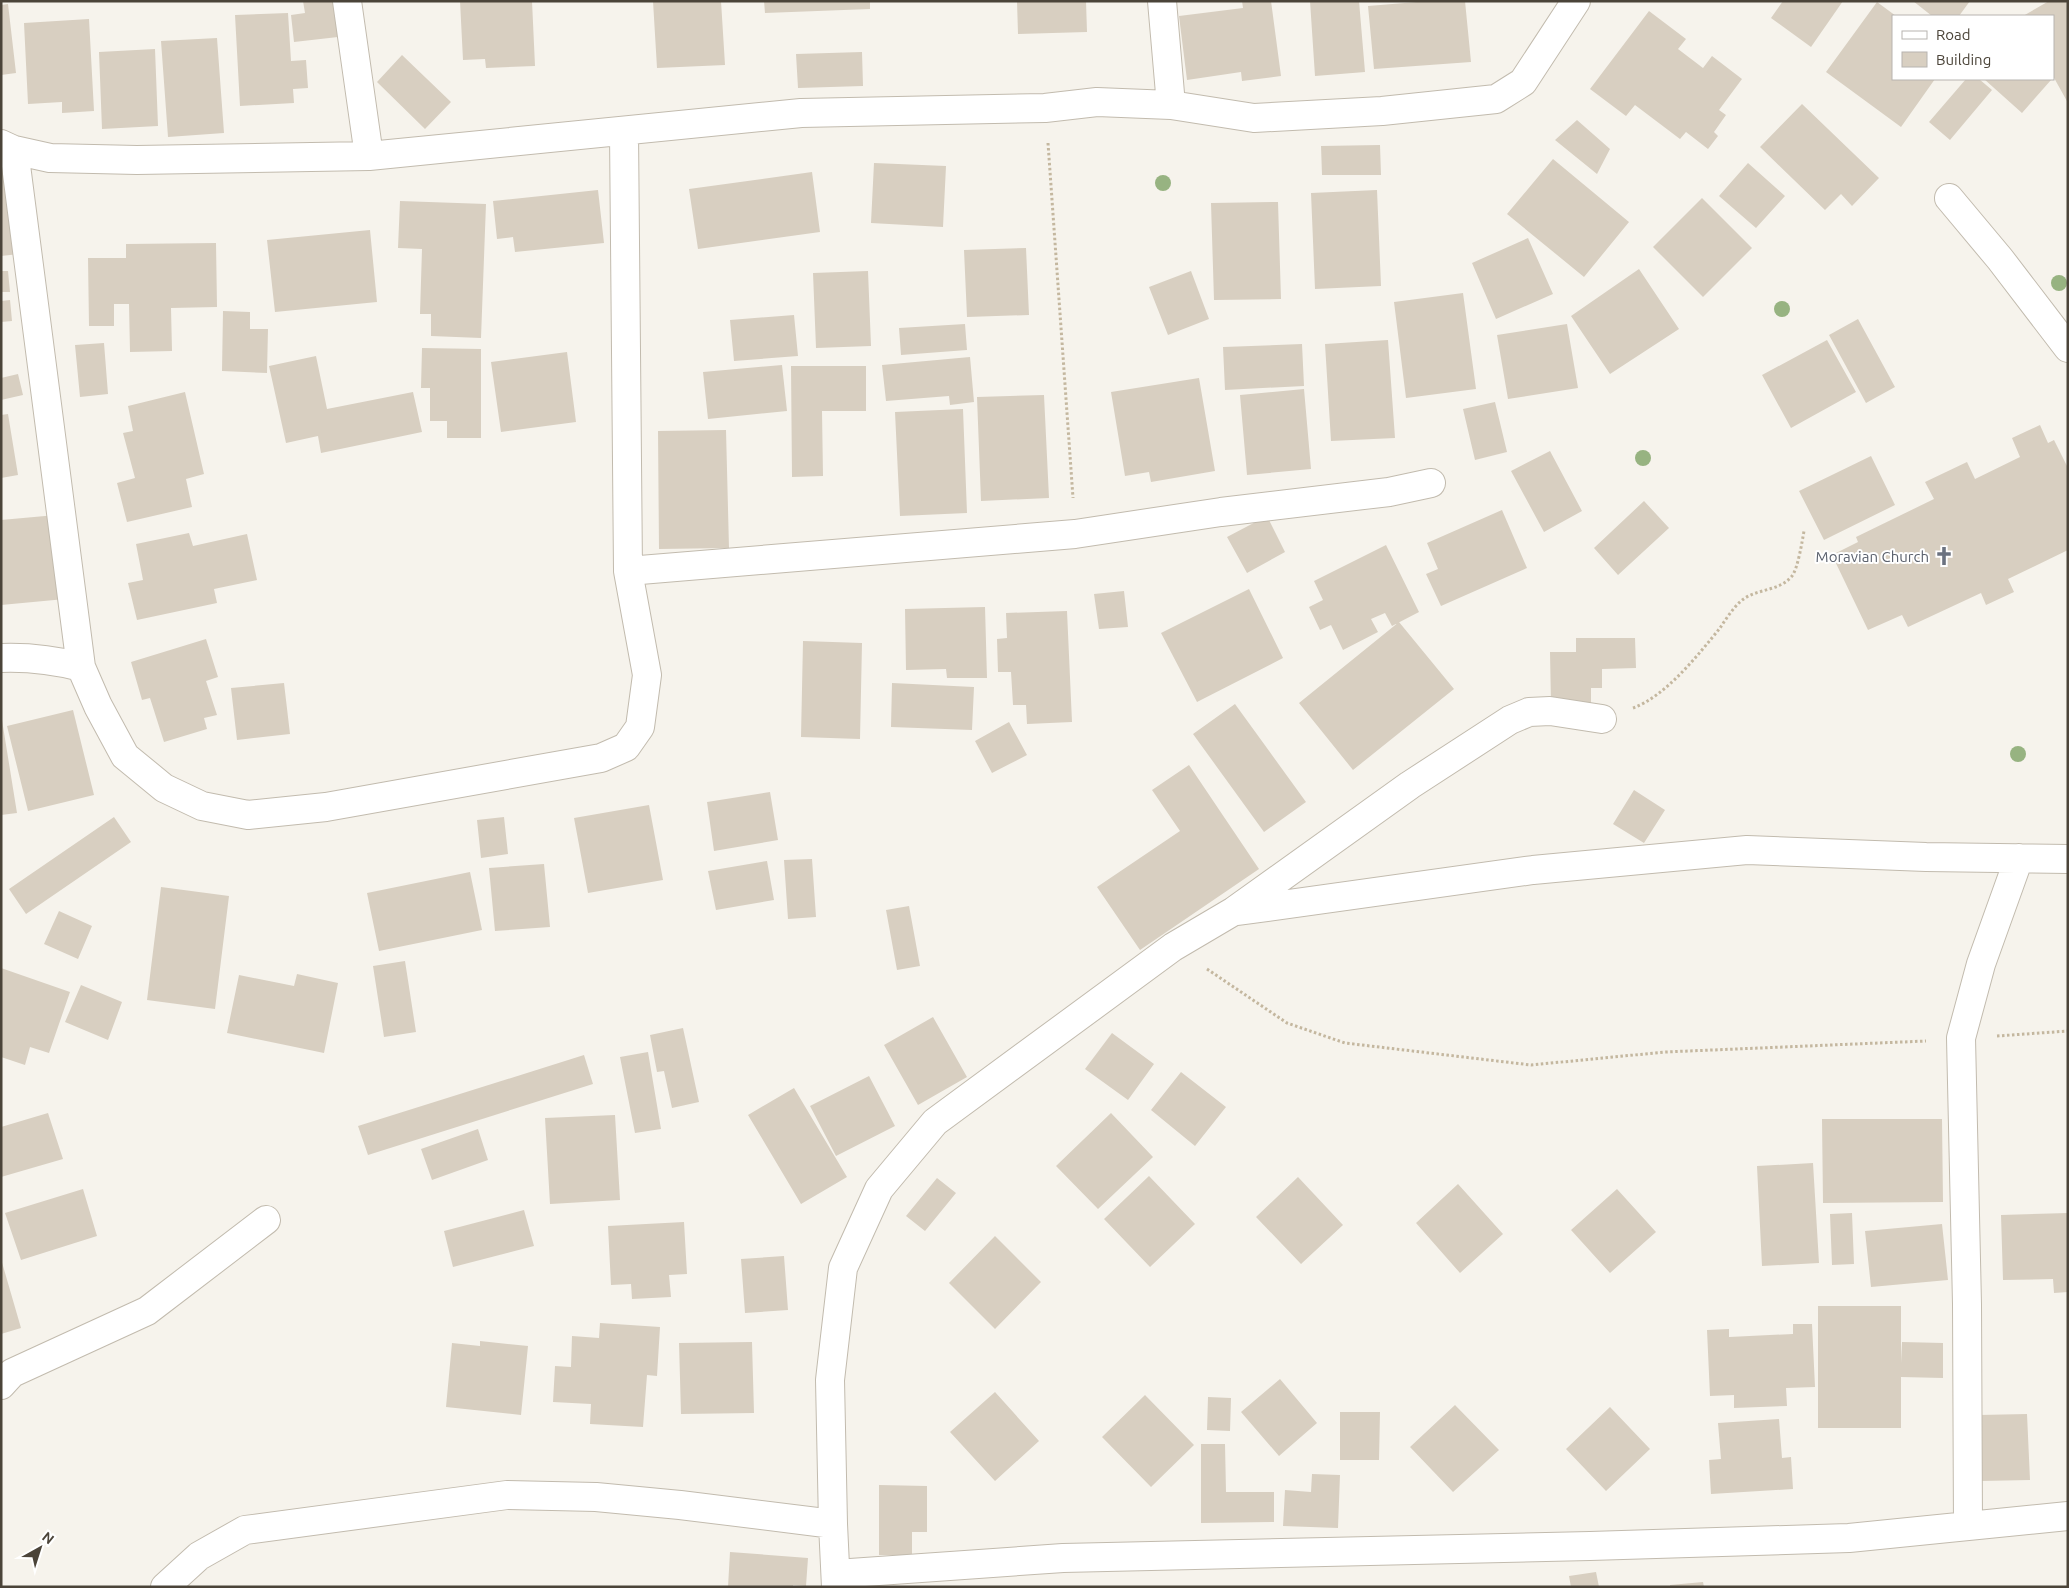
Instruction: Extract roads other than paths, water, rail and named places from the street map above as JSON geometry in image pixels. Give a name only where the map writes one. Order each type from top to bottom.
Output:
[{"type":"street","points":[[347,1],[369,156]]},
{"type":"street","points":[[1162,1],[1172,105]]},
{"type":"street","points":[[624,132],[628,571],[647,675],[640,727],[626,747],[602,758],[326,807],[248,814],[202,806],[164,788],[125,756],[98,706],[81,667],[8,147],[50,158],[137,160],[369,156],[801,113],[1045,108],[1097,102],[1172,105],[1254,118],[1382,111],[1496,99],[1523,82],[1576,1]]},
{"type":"street","points":[[1950,198],[2000,259],[2068,348]]},
{"type":"street","points":[[628,571],[1075,534],[1221,512],[1388,492],[1431,483]]},
{"type":"street","points":[[1,658],[28,657],[60,661],[81,667]]},
{"type":"street","points":[[1602,718],[1550,710],[1529,712],[1510,720],[1410,784],[1234,911],[1173,947],[935,1122],[879,1190],[843,1268],[830,1380],[836,1580],[1063,1558],[1849,1538],[2068,1516]]},
{"type":"street","points":[[1234,911],[1533,870],[1747,850],[2068,858]]},
{"type":"street","points":[[1968,1526],[1967,1304],[1961,1038],[1981,964],[2019,858]]},
{"type":"street","points":[[1,1385],[12,1373],[147,1311],[266,1220]]},
{"type":"street","points":[[165,1587],[199,1556],[244,1530],[507,1495],[596,1497],[680,1505],[833,1524]]},
{"type":"place","name":"Moravian Church","points":[[1944,556]]}]
